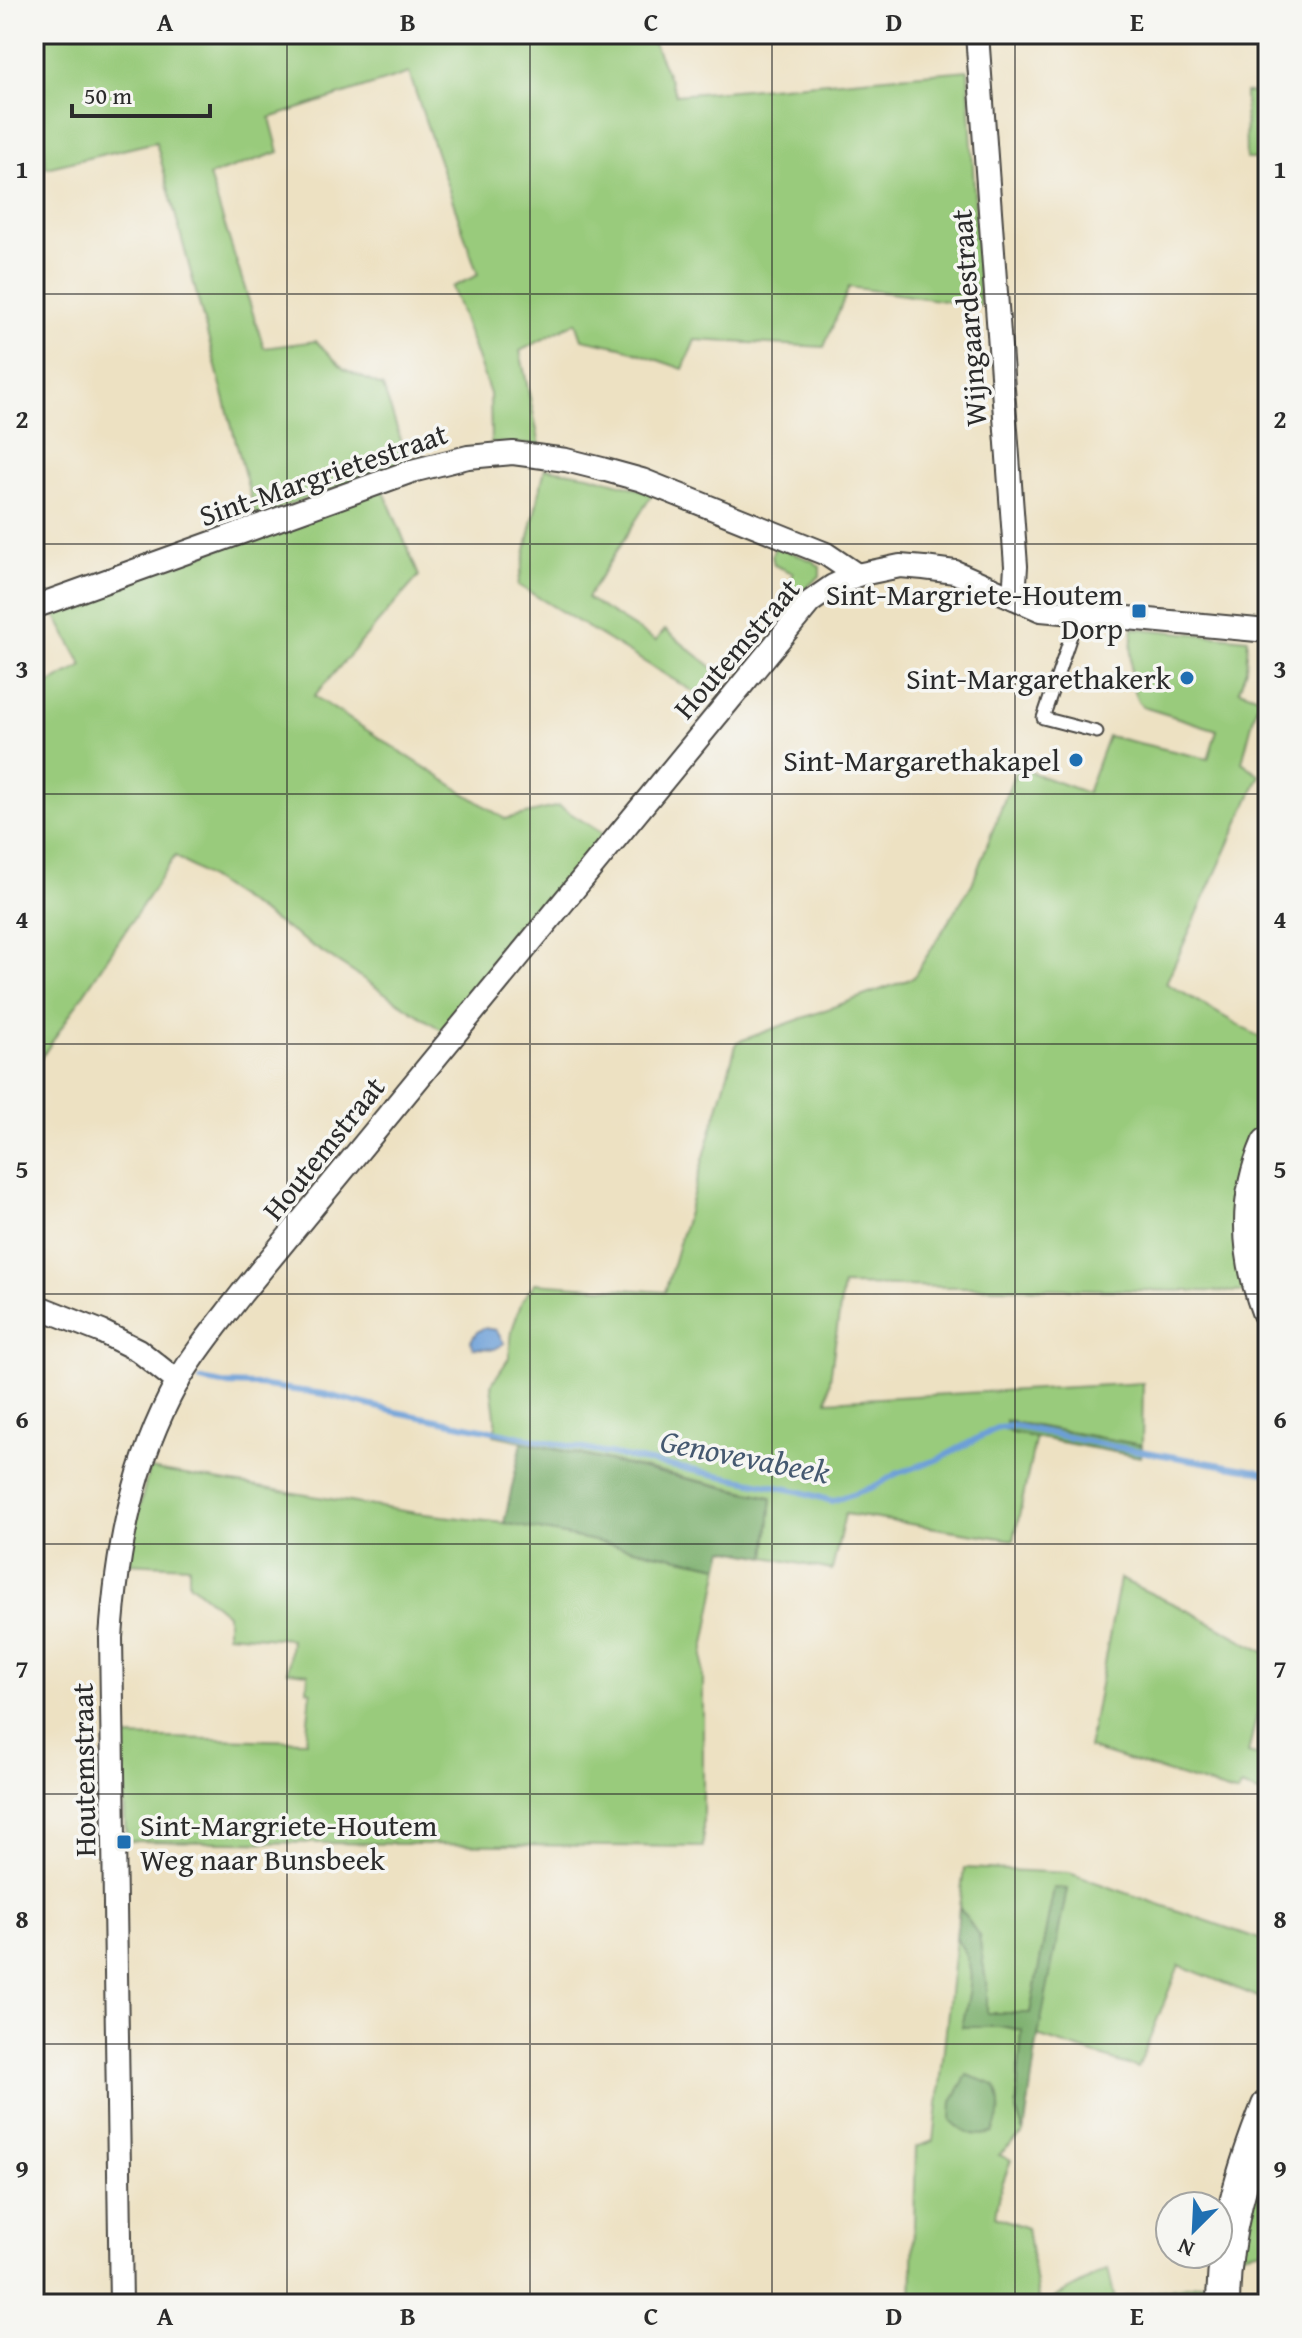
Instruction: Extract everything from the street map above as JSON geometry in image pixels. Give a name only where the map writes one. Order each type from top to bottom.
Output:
[{"type":"street","name":"Wijngaardestraat","points":[[977,34],[1016,566],[1014,598]]},
{"type":"street","name":"Sint-Margrietestraat","points":[[34,607],[412,471],[468,457],[513,453],[566,460],[642,480],[826,554],[857,575]]},
{"type":"street","name":"Houtemstraat","points":[[121,2304],[111,1740],[112,1614],[130,1498],[153,1433],[178,1382],[242,1293],[788,626],[810,602],[833,586],[857,575],[900,566],[924,568],[955,572],[1041,610],[1268,631]]},
{"type":"street","points":[[1268,1144],[1253,1189],[1250,1223],[1252,1256],[1268,1311]]},
{"type":"street","points":[[34,1305],[138,1350],[178,1382]]},
{"type":"street","points":[[1223,2304],[1227,2235],[1232,2209],[1268,2106]]},
{"type":"lane","points":[[1078,615],[1043,718],[1097,732]]},
{"type":"green space","points":[[34,34],[650,34],[676,95],[968,70],[980,306],[849,287],[824,347],[695,340],[683,369],[621,347],[582,339],[576,322],[520,351],[540,445],[491,443],[490,394],[452,287],[478,275],[409,73],[270,118],[279,152],[209,176],[264,348],[316,341],[344,369],[383,387],[408,461],[256,517],[156,142],[46,168]]},
{"type":"green space","points":[[1268,92],[1268,159],[1246,159],[1245,93]]},
{"type":"green space","points":[[545,468],[588,475],[653,493],[587,598],[656,641],[665,630],[727,679],[707,700],[518,585]]},
{"type":"green space","points":[[383,489],[419,576],[314,696],[505,819],[559,806],[603,834],[443,1031],[175,856],[34,1069],[34,691],[83,666],[52,609]]},
{"type":"green space","points":[[775,546],[813,561],[820,567],[820,576],[796,597],[787,591],[793,573],[774,565],[772,556]]},
{"type":"green space","points":[[1133,628],[1248,639],[1246,669],[1239,690],[1259,697],[1242,762],[1260,775],[1166,983],[1268,1042],[1268,1118],[1259,1132],[1238,1240],[1245,1292],[843,1285],[827,1401],[1143,1383],[1142,1445],[1007,1421],[1012,1433],[1036,1436],[1014,1540],[845,1514],[832,1570],[766,1557],[772,1497],[494,1435],[496,1424],[491,1385],[509,1358],[512,1330],[522,1301],[535,1283],[665,1292],[737,1042],[913,978],[972,884],[1017,767],[1087,793],[1108,736],[1208,759],[1217,730],[1143,707],[1138,700],[1131,670]]},
{"type":"green space","points":[[1006,1421],[1142,1445],[1141,1457],[1012,1433],[1006,1430]]},
{"type":"green space","points":[[522,1442],[772,1498],[766,1557],[724,1549],[720,1566],[504,1523]]},
{"type":"green space","points":[[149,1469],[416,1513],[504,1523],[720,1566],[703,1655],[703,1847],[126,1841],[121,1737],[306,1741],[311,1691],[307,1690],[308,1673],[288,1671],[291,1639],[227,1634],[227,1614],[189,1583],[189,1566],[126,1563]]},
{"type":"green space","points":[[1120,1579],[1193,1613],[1268,1654],[1268,1667],[1248,1753],[1268,1758],[1268,1796],[1241,1787],[1238,1794],[1088,1748]]},
{"type":"green space","points":[[964,1868],[1069,1873],[1268,1942],[1268,2001],[1179,1965],[1138,2068],[1037,2036],[1067,1890],[1054,1889],[1030,2013],[987,2013],[987,1989],[979,1936],[959,1907]]},
{"type":"green space","points":[[1054,1888],[1067,1889],[1038,2036],[1024,2133],[1016,2111],[1022,2030],[962,2027],[971,1981],[968,1961],[956,1938],[959,1907],[979,1936],[987,1989],[987,2013],[1030,2013]]},
{"type":"green space","points":[[956,1938],[968,1961],[971,1981],[963,2027],[1022,2030],[1016,2111],[1024,2133],[999,2155],[1011,2160],[999,2193],[995,2216],[1027,2228],[1039,2304],[912,2304],[916,2147],[934,2141]]},
{"type":"green space","points":[[967,2075],[995,2085],[1000,2109],[993,2133],[970,2133],[951,2120],[952,2101]]},
{"type":"green space","points":[[1268,2132],[1268,2248],[1236,2254]]},
{"type":"green space","points":[[1108,2269],[1115,2299],[1214,2281],[1212,2304],[1043,2304]]},
{"type":"water","points":[[483,1328],[496,1330],[504,1343],[495,1349],[473,1348],[471,1341]]},
{"type":"waterway","name":"Genovevabeek","points":[[201,1380],[324,1394],[396,1412],[798,1491],[832,1501],[939,1459],[997,1428],[1014,1426],[1268,1473]]},
{"type":"place","name":"Sint-Margriete-Houtem Dorp","points":[[1139,611]]},
{"type":"place","name":"Sint-Margarethakerk","points":[[1187,678]]},
{"type":"place","name":"Sint-Margarethakapel","points":[[1076,760]]},
{"type":"place","name":"Sint-Margriete-Houtem Weg naar Bunsbeek","points":[[124,1842]]}]
